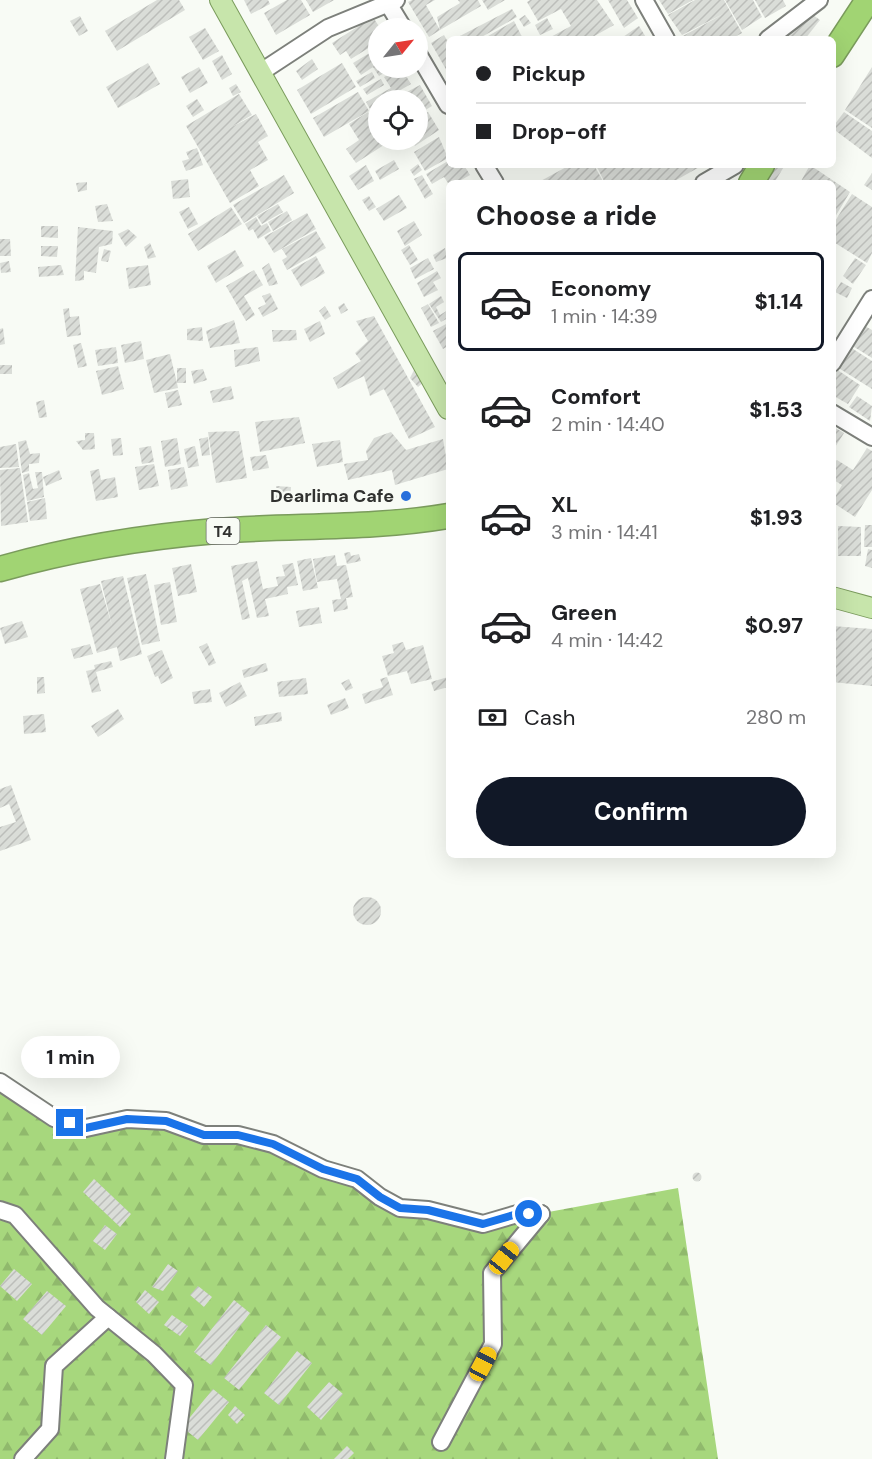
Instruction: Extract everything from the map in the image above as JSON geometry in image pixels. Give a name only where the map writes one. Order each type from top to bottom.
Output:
[{"type":"highway","points":[[836,49],[868,0]]},
{"type":"highway","name":"T4","points":[[0,569],[120,542],[216,531],[398,523],[446,516]]},
{"type":"main road","points":[[220,0],[446,405]]},
{"type":"main road","points":[[836,598],[872,608]]},
{"type":"street","points":[[644,0],[664,36]]},
{"type":"street","points":[[772,36],[819,0]]},
{"type":"street","points":[[261,72],[328,28],[390,1],[398,18]]},
{"type":"street","points":[[428,71],[446,102]]},
{"type":"street","points":[[715,180],[748,171]]},
{"type":"street","points":[[836,357],[872,299]]},
{"type":"street","points":[[836,415],[872,437]]},
{"type":"street","points":[[0,1082],[54,1118],[86,1128],[127,1119],[166,1121],[204,1135],[238,1135],[273,1144],[323,1169],[357,1179],[380,1197],[400,1208],[428,1210],[483,1224],[517,1214],[541,1214],[492,1273],[493,1344],[441,1442]]},
{"type":"street","points":[[0,1210],[15,1215],[97,1308],[154,1354],[184,1385],[174,1459]]},
{"type":"street","points":[[23,1459],[50,1429],[54,1366],[108,1317]]},
{"type":"green space","points":[[0,1082],[86,1128],[127,1119],[238,1135],[380,1197],[483,1224],[678,1188],[718,1459],[0,1459]]},
{"type":"building","points":[[157,0],[179,0],[185,10],[117,51],[105,31]]},
{"type":"building","points":[[244,0],[268,0],[270,4],[251,14]]},
{"type":"building","points":[[287,0],[301,0],[310,15],[276,35],[264,13]]},
{"type":"building","points":[[306,0],[334,0],[313,12]]},
{"type":"building","points":[[435,0],[426,5],[440,30],[429,37],[428,18],[418,18],[408,2]]},
{"type":"building","points":[[458,0],[478,0],[481,6],[440,30],[437,17],[460,3]]},
{"type":"building","points":[[482,0],[505,0],[488,10]]},
{"type":"building","points":[[530,0],[597,0],[614,25],[594,36],[553,36],[571,26],[561,9],[538,21],[527,2]]},
{"type":"building","points":[[608,0],[627,0],[638,18],[624,28]]},
{"type":"building","points":[[659,0],[693,0],[668,14]]},
{"type":"building","points":[[695,0],[724,0],[742,33],[736,36],[683,36],[725,13],[682,35],[668,15]]},
{"type":"building","points":[[725,0],[753,0],[762,17],[742,30]]},
{"type":"building","points":[[755,0],[783,0],[786,6],[765,18]]},
{"type":"building","points":[[512,9],[517,17],[483,36],[460,36]]},
{"type":"building","points":[[809,12],[820,20],[807,36],[787,36]]},
{"type":"building","points":[[525,15],[531,23],[524,27],[519,19]]},
{"type":"building","points":[[80,16],[88,31],[79,36],[70,21]]},
{"type":"building","points":[[547,18],[553,29],[540,35],[535,25]]},
{"type":"building","points":[[368,20],[368,48],[351,59],[346,51],[340,55],[332,43]]},
{"type":"building","points":[[514,21],[522,36],[488,36]]},
{"type":"building","points":[[639,26],[645,36],[624,36]]},
{"type":"building","points":[[205,28],[219,51],[203,60],[189,37]]},
{"type":"building","points":[[444,35],[446,38],[446,69],[431,43]]},
{"type":"building","points":[[368,54],[368,70],[361,75],[353,63]]},
{"type":"building","points":[[222,55],[232,74],[222,80],[212,61]]},
{"type":"building","points":[[312,59],[318,69],[302,80],[296,71]]},
{"type":"building","points":[[148,63],[160,84],[118,108],[106,87]]},
{"type":"building","points":[[342,63],[356,87],[311,114],[297,90]]},
{"type":"building","points":[[199,67],[208,83],[190,93],[181,77]]},
{"type":"building","points":[[872,67],[872,128],[845,110]]},
{"type":"building","points":[[368,74],[368,78],[375,78],[360,87],[356,81]]},
{"type":"building","points":[[385,78],[407,78],[411,84],[400,90],[387,90],[391,88]]},
{"type":"building","points":[[381,79],[384,85],[376,90],[368,90],[367,95],[363,89]]},
{"type":"building","points":[[236,84],[241,92],[233,96],[229,88]]},
{"type":"building","points":[[420,85],[423,90],[411,90]]},
{"type":"building","points":[[358,92],[368,109],[368,112],[324,137],[313,118]]},
{"type":"building","points":[[239,94],[252,115],[228,129],[256,114],[268,136],[258,142],[268,160],[250,170],[259,186],[230,203],[186,126]]},
{"type":"building","points":[[197,99],[204,110],[193,117],[186,106]]},
{"type":"building","points":[[368,112],[368,150],[376,150],[356,163],[346,149],[359,140],[349,124]]},
{"type":"building","points":[[428,112],[439,130],[428,137]]},
{"type":"building","points":[[844,112],[872,131],[872,158],[836,131],[836,123]]},
{"type":"building","points":[[439,137],[446,159],[425,171],[414,152],[428,150],[428,144]]},
{"type":"building","points":[[197,148],[203,165],[186,171],[182,161],[189,159],[186,152]]},
{"type":"building","points":[[394,160],[399,169],[380,180],[375,171]]},
{"type":"building","points":[[446,162],[446,168],[466,168],[470,175],[461,180],[446,180],[444,177],[432,184],[426,174]]},
{"type":"building","points":[[418,164],[422,170],[414,176],[410,170]]},
{"type":"building","points":[[366,165],[374,181],[358,190],[349,176]]},
{"type":"building","points":[[564,168],[596,168],[602,180],[542,180]]},
{"type":"building","points":[[598,168],[698,168],[676,180],[604,180]]},
{"type":"building","points":[[773,168],[783,168],[776,180],[767,180]]},
{"type":"building","points":[[808,168],[814,168],[832,180],[802,180]]},
{"type":"building","points":[[872,173],[872,190],[864,185]]},
{"type":"building","points":[[284,175],[294,193],[244,223],[233,205]]},
{"type":"building","points":[[422,175],[433,194],[425,199],[414,179]]},
{"type":"building","points":[[188,179],[190,197],[173,199],[171,181]]},
{"type":"building","points":[[87,182],[87,190],[78,192],[76,183]]},
{"type":"building","points":[[836,183],[850,192],[836,215]]},
{"type":"building","points":[[852,194],[872,207],[872,253],[867,263],[836,244],[836,220]]},
{"type":"building","points":[[399,195],[407,208],[384,221],[376,209]]},
{"type":"building","points":[[369,196],[376,207],[369,211],[362,200]]},
{"type":"building","points":[[107,204],[113,221],[98,222],[95,206]]},
{"type":"building","points":[[278,204],[283,212],[262,224],[257,216]]},
{"type":"building","points":[[189,207],[198,224],[188,229],[179,212]]},
{"type":"building","points":[[231,207],[242,224],[198,251],[188,234]]},
{"type":"building","points":[[287,211],[292,220],[273,231],[268,222]]},
{"type":"building","points":[[307,213],[316,229],[274,253],[264,237]]},
{"type":"building","points":[[256,217],[261,226],[267,223],[271,231],[258,239],[253,229],[249,231],[245,224]]},
{"type":"building","points":[[414,221],[422,235],[405,246],[397,231]]},
{"type":"building","points":[[41,226],[58,226],[58,238],[41,237]]},
{"type":"building","points":[[78,227],[113,231],[112,244],[99,247],[96,273],[84,271],[84,280],[75,281]]},
{"type":"building","points":[[128,229],[137,237],[126,247],[118,234]]},
{"type":"building","points":[[316,231],[326,248],[287,270],[282,260],[287,257],[282,249]]},
{"type":"building","points":[[0,239],[10,239],[11,256],[0,256]]},
{"type":"building","points":[[150,243],[156,257],[148,259],[144,247]]},
{"type":"building","points":[[409,245],[418,260],[410,265],[401,250]]},
{"type":"building","points":[[41,246],[58,246],[57,257],[41,256]]},
{"type":"building","points":[[445,248],[446,258],[436,262],[433,255]]},
{"type":"building","points":[[104,249],[111,251],[108,262],[101,261]]},
{"type":"building","points":[[235,250],[244,266],[216,283],[207,266]]},
{"type":"building","points":[[316,256],[325,273],[301,287],[291,270]]},
{"type":"building","points":[[428,258],[434,269],[415,279],[410,268]]},
{"type":"building","points":[[855,258],[866,265],[853,284],[843,276]]},
{"type":"building","points":[[9,261],[11,272],[1,273],[0,263]]},
{"type":"building","points":[[269,263],[278,284],[269,286],[262,268]]},
{"type":"building","points":[[61,265],[64,275],[39,277],[38,267]]},
{"type":"building","points":[[148,265],[151,285],[129,289],[126,268]]},
{"type":"building","points":[[254,270],[263,285],[244,296],[255,315],[246,321],[226,286]]},
{"type":"building","points":[[437,271],[441,278],[433,282],[438,290],[424,297],[417,283]]},
{"type":"building","points":[[841,282],[852,288],[847,298],[836,290]]},
{"type":"building","points":[[270,293],[278,309],[263,317],[258,308],[266,304],[262,296]]},
{"type":"building","points":[[441,296],[444,302],[436,307],[440,315],[446,311],[446,319],[441,322],[429,304]]},
{"type":"building","points":[[344,303],[348,310],[341,314],[338,307]]},
{"type":"building","points":[[428,304],[439,323],[431,327],[421,308]]},
{"type":"building","points":[[325,306],[331,316],[325,320],[319,311]]},
{"type":"building","points":[[69,308],[70,317],[79,316],[81,335],[67,337],[63,309]]},
{"type":"building","points":[[374,316],[435,427],[409,439],[384,389],[370,396],[364,376],[338,389],[333,378],[361,361],[355,353],[368,341],[356,321]]},
{"type":"building","points":[[234,320],[240,343],[210,348],[206,331]]},
{"type":"building","points":[[320,321],[325,334],[310,342],[304,329]]},
{"type":"building","points":[[446,324],[446,347],[443,349],[433,331]]},
{"type":"building","points":[[863,325],[872,330],[872,358],[851,345]]},
{"type":"building","points":[[202,327],[203,341],[187,340],[187,329]]},
{"type":"building","points":[[3,328],[5,344],[0,345],[0,329]]},
{"type":"building","points":[[272,330],[296,330],[297,340],[273,342]]},
{"type":"building","points":[[141,341],[144,359],[125,363],[121,345]]},
{"type":"building","points":[[81,343],[87,366],[78,368],[73,345]]},
{"type":"building","points":[[116,347],[118,363],[98,366],[95,350]]},
{"type":"building","points":[[258,347],[260,361],[235,367],[234,350]]},
{"type":"building","points":[[850,347],[872,361],[872,389],[837,367]]},
{"type":"building","points":[[170,354],[178,388],[154,393],[146,360]]},
{"type":"building","points":[[0,365],[12,365],[12,374],[0,374]]},
{"type":"building","points":[[118,366],[124,389],[102,395],[96,371]]},
{"type":"building","points":[[177,368],[186,368],[186,383],[177,383]]},
{"type":"building","points":[[203,369],[207,380],[194,384],[191,371]]},
{"type":"building","points":[[836,369],[860,385],[848,404],[836,397]]},
{"type":"building","points":[[414,370],[424,382],[418,387],[410,378]]},
{"type":"building","points":[[231,386],[234,399],[213,403],[210,391]]},
{"type":"building","points":[[178,390],[182,405],[168,408],[165,393]]},
{"type":"building","points":[[857,396],[872,406],[870,421],[849,407]]},
{"type":"building","points":[[44,400],[47,417],[39,418],[36,402]]},
{"type":"building","points":[[299,417],[305,443],[260,452],[255,422]]},
{"type":"building","points":[[836,428],[844,433],[836,446]]},
{"type":"building","points":[[239,431],[247,478],[216,483],[208,432]]},
{"type":"building","points":[[391,432],[406,450],[443,439],[446,470],[395,485],[392,470],[348,480],[344,464],[368,460],[366,451],[374,438]]},
{"type":"building","points":[[85,433],[94,433],[95,449],[83,450],[76,441],[85,440]]},
{"type":"building","points":[[208,437],[210,455],[202,456],[199,439]]},
{"type":"building","points":[[121,438],[123,455],[113,456],[111,439]]},
{"type":"building","points":[[177,438],[181,464],[165,467],[161,441]]},
{"type":"building","points":[[26,440],[30,454],[40,453],[39,463],[29,464],[29,471],[22,473],[18,442]]},
{"type":"building","points":[[340,440],[343,462],[317,467],[312,444]]},
{"type":"building","points":[[16,444],[19,467],[0,468],[0,447]]},
{"type":"building","points":[[151,446],[154,462],[142,464],[139,448]]},
{"type":"building","points":[[195,446],[199,466],[188,468],[184,449]]},
{"type":"building","points":[[867,448],[872,451],[872,490],[855,517],[836,505],[836,495],[842,485],[836,481],[836,461],[853,470]]},
{"type":"building","points":[[266,455],[269,468],[253,471],[250,457]]},
{"type":"building","points":[[154,464],[159,486],[139,490],[135,467]]},
{"type":"building","points":[[184,467],[188,486],[171,490],[168,470]]},
{"type":"building","points":[[20,468],[28,522],[1,526],[0,470]]},
{"type":"building","points":[[99,469],[101,480],[115,477],[118,497],[96,501],[90,471]]},
{"type":"building","points":[[59,470],[62,479],[46,486],[43,477]]},
{"type":"building","points":[[35,472],[42,472],[44,497],[27,501],[23,475],[29,473],[33,489],[38,488]]},
{"type":"building","points":[[276,486],[291,487],[290,501],[276,498]]},
{"type":"building","points":[[45,498],[47,519],[30,521],[27,502]]},
{"type":"building","points":[[865,525],[872,525],[872,547],[864,547]]},
{"type":"building","points":[[838,526],[861,527],[861,556],[838,556]]},
{"type":"building","points":[[868,549],[872,550],[872,568],[865,566]]},
{"type":"building","points":[[350,552],[351,556],[359,554],[361,561],[347,564],[344,553]]},
{"type":"building","points":[[335,555],[337,566],[346,565],[353,597],[346,598],[348,609],[334,612],[332,600],[341,599],[337,579],[317,582],[313,559]]},
{"type":"building","points":[[311,558],[318,588],[303,591],[297,561]]},
{"type":"building","points":[[257,561],[263,589],[278,586],[276,577],[285,576],[282,565],[293,563],[298,585],[287,587],[288,594],[265,599],[269,616],[257,618],[248,578],[242,581],[250,618],[242,620],[231,566]]},
{"type":"building","points":[[191,564],[197,592],[178,596],[172,568]]},
{"type":"building","points":[[146,574],[160,641],[142,645],[127,578]]},
{"type":"building","points":[[123,576],[142,654],[120,661],[117,647],[97,653],[80,589],[100,584],[112,626],[101,581]]},
{"type":"building","points":[[170,582],[177,622],[161,625],[154,585]]},
{"type":"building","points":[[319,607],[322,623],[299,627],[296,611]]},
{"type":"building","points":[[22,621],[28,637],[5,644],[0,628]]},
{"type":"building","points":[[836,626],[872,629],[872,686],[836,682]]},
{"type":"building","points":[[403,642],[406,650],[423,645],[432,679],[411,684],[407,671],[388,676],[382,656],[394,653],[392,645]]},
{"type":"building","points":[[207,643],[216,663],[209,666],[199,647]]},
{"type":"building","points":[[90,644],[93,654],[74,659],[71,649]]},
{"type":"building","points":[[162,650],[173,678],[161,684],[158,676],[155,677],[147,656]]},
{"type":"building","points":[[111,661],[113,667],[96,672],[101,691],[92,693],[86,671],[95,669],[94,665]]},
{"type":"building","points":[[266,663],[268,671],[244,678],[242,670]]},
{"type":"building","points":[[37,677],[44,677],[45,693],[37,694]]},
{"type":"building","points":[[387,677],[393,695],[365,704],[362,694],[383,687],[380,679]]},
{"type":"building","points":[[306,678],[308,694],[279,697],[277,682]]},
{"type":"building","points":[[446,678],[446,688],[434,691],[431,682]]},
{"type":"building","points":[[349,679],[353,688],[346,691],[341,683]]},
{"type":"building","points":[[240,682],[247,696],[226,707],[219,693]]},
{"type":"building","points":[[210,689],[212,702],[194,704],[192,692]]},
{"type":"building","points":[[345,698],[349,708],[331,715],[327,705]]},
{"type":"building","points":[[118,709],[124,719],[98,737],[91,726]]},
{"type":"building","points":[[281,712],[282,721],[255,726],[254,717]]},
{"type":"building","points":[[44,714],[46,732],[24,734],[23,716]]},
{"type":"building","points":[[11,785],[31,840],[0,851],[0,827],[16,822],[9,804],[0,808],[0,789]]},
{"type":"building","points":[[367,897],[377,901],[381,911],[377,921],[367,925],[357,921],[353,911],[357,901]]},
{"type":"building","points":[[697,1173],[701,1177],[697,1181],[693,1177]]},
{"type":"building","points":[[94,1179],[131,1214],[120,1227],[83,1192]]},
{"type":"building","points":[[105,1225],[117,1234],[105,1250],[93,1241]]},
{"type":"building","points":[[168,1264],[178,1271],[163,1291],[152,1287]]},
{"type":"building","points":[[14,1269],[32,1284],[17,1301],[0,1286]]},
{"type":"building","points":[[198,1286],[212,1297],[204,1307],[190,1295]]},
{"type":"building","points":[[145,1290],[159,1302],[149,1314],[136,1302]]},
{"type":"building","points":[[47,1291],[66,1306],[42,1335],[23,1319]]},
{"type":"building","points":[[234,1300],[250,1313],[211,1365],[194,1352]]},
{"type":"building","points":[[172,1315],[188,1326],[180,1336],[164,1325]]},
{"type":"building","points":[[266,1325],[281,1337],[239,1390],[224,1378]]},
{"type":"building","points":[[297,1351],[312,1363],[279,1405],[264,1393]]},
{"type":"building","points":[[329,1382],[343,1394],[321,1420],[307,1407]]},
{"type":"building","points":[[213,1389],[229,1402],[198,1440],[182,1427]]},
{"type":"building","points":[[235,1406],[245,1415],[237,1424],[228,1415]]},
{"type":"building","points":[[347,1446],[354,1453],[348,1459],[334,1459]]},
{"type":"place","name":"Dearlima Cafe","points":[[406,496]]},
{"type":"route","points":[[70,1123],[86,1128],[127,1119],[166,1121],[204,1135],[238,1135],[273,1144],[323,1169],[357,1179],[380,1197],[400,1208],[428,1210],[483,1224],[517,1214],[529,1214]]}]
